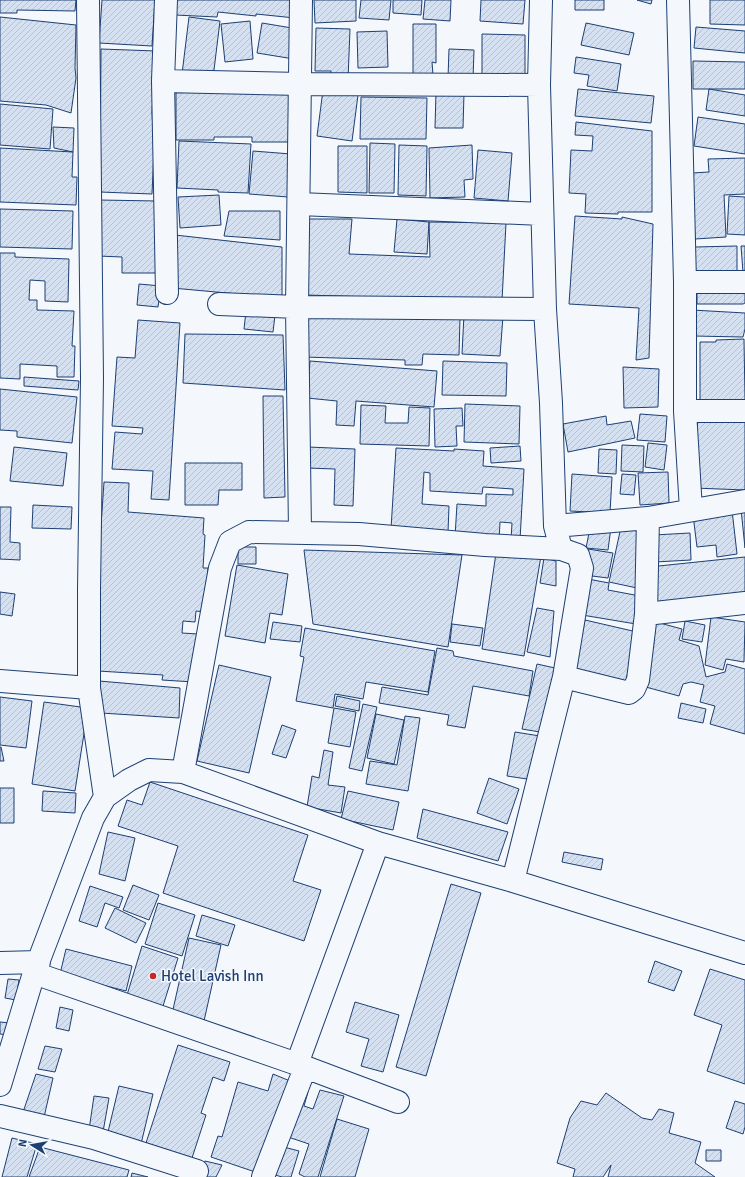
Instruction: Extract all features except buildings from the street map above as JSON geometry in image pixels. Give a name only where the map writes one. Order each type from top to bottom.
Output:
[{"type":"street","points":[[88,0],[92,370],[89,688],[105,797]]},
{"type":"street","points":[[166,0],[163,81],[167,293]]},
{"type":"street","points":[[300,532],[297,307],[301,0]]},
{"type":"street","points":[[541,0],[539,85],[545,309],[551,403],[555,526],[561,549]]},
{"type":"street","points":[[678,0],[685,282],[685,411],[690,510]]},
{"type":"street","points":[[163,81],[301,84],[539,85]]},
{"type":"street","points":[[299,204],[542,214]]},
{"type":"street","points":[[685,282],[745,282]]},
{"type":"street","points":[[219,304],[297,307],[545,309]]},
{"type":"street","points":[[685,411],[745,411]]},
{"type":"street","points":[[555,526],[648,518],[745,501]]},
{"type":"street","points":[[564,677],[629,693],[634,689],[638,680],[646,614],[648,518]]},
{"type":"street","points":[[183,772],[220,568],[230,542],[249,532],[300,532],[358,534],[485,546],[561,549],[578,555],[582,568],[564,677],[513,881]]},
{"type":"street","points":[[646,614],[745,603]]},
{"type":"street","points":[[0,681],[89,688]]},
{"type":"street","points":[[0,1085],[36,968],[93,818],[105,797],[130,780],[149,770],[183,772],[378,843],[513,881],[745,953]]},
{"type":"street","points":[[263,1177],[378,843]]},
{"type":"street","points":[[0,963],[36,968],[398,1102]]},
{"type":"street","points":[[0,1116],[94,1138],[197,1171]]},
{"type":"place","name":"Hotel Lavish Inn","points":[[153,976]]}]
